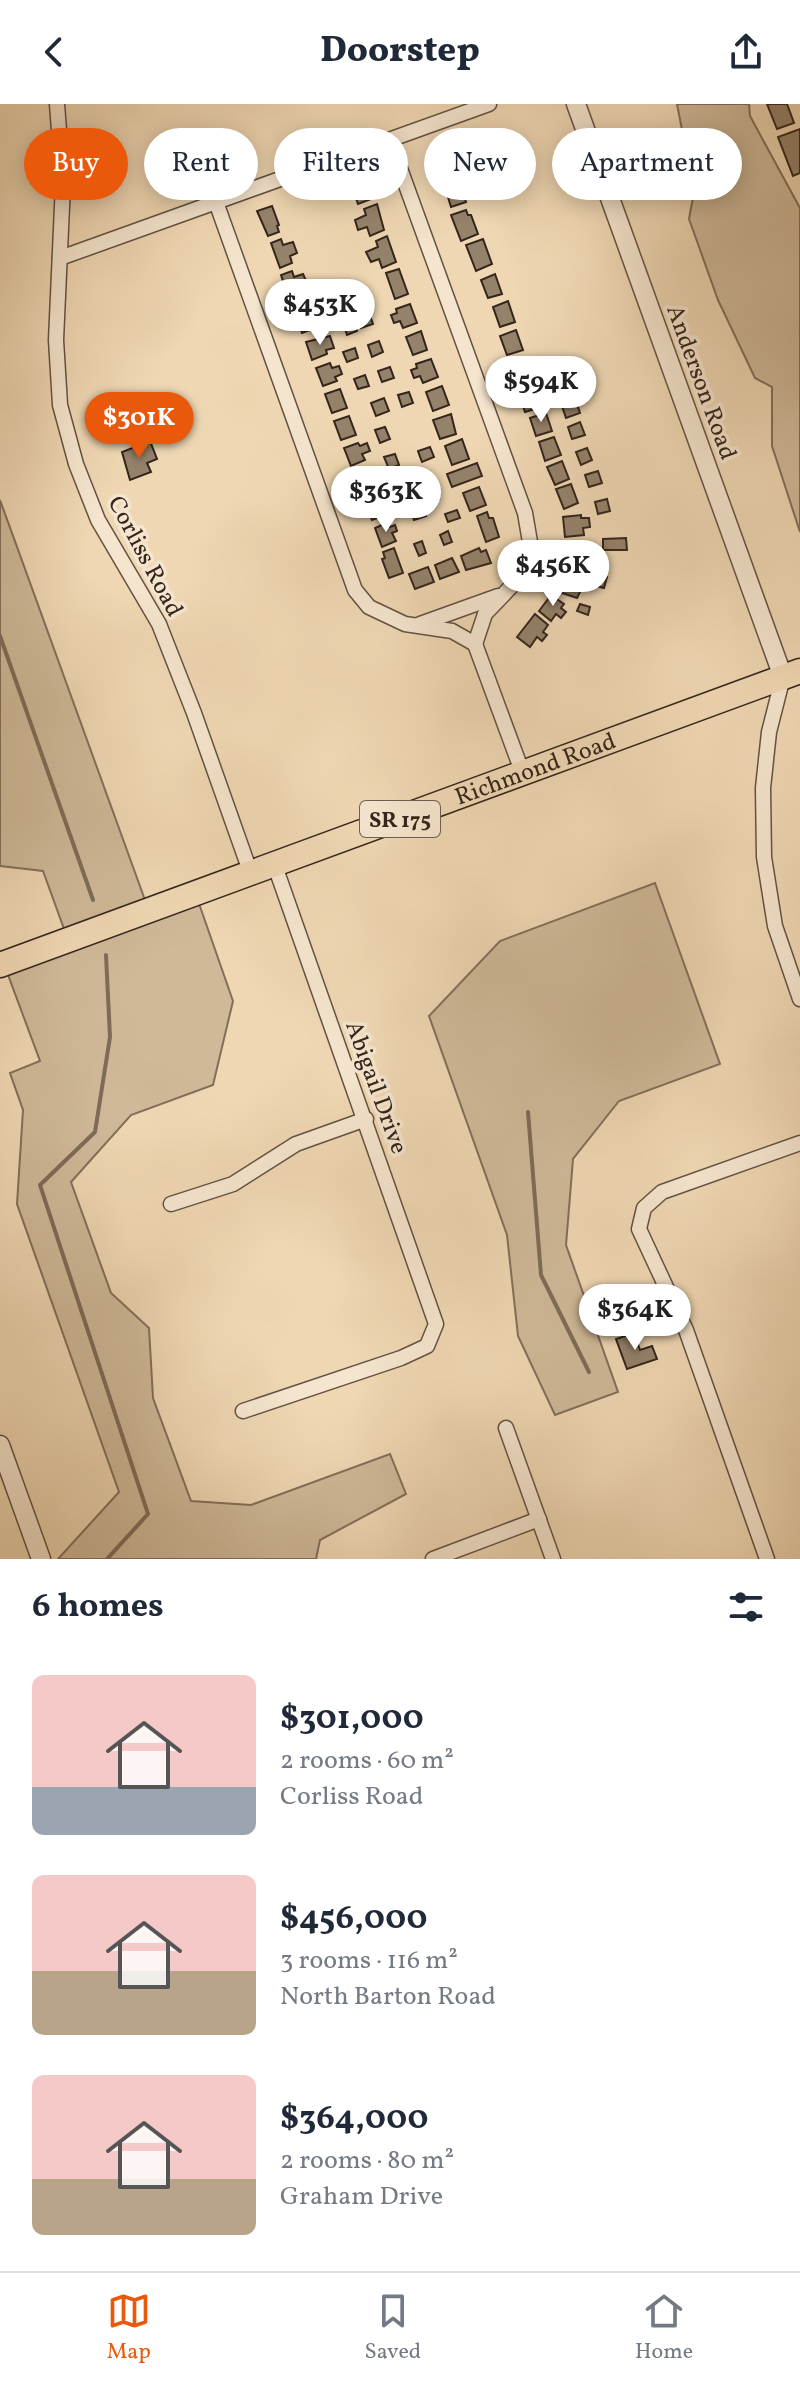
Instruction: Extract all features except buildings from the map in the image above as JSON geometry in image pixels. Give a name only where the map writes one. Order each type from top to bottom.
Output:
[{"type":"main road","name":"Richmond Road","points":[[0,965],[792,674]]},
{"type":"street","name":"Corliss Road","points":[[57,104],[63,184],[56,340],[60,405],[76,464],[98,520],[159,624],[251,874]]},
{"type":"street","points":[[408,134],[489,104]]},
{"type":"street","name":"Anderson Road","points":[[576,104],[792,674]]},
{"type":"street","points":[[60,258],[274,182]]},
{"type":"street","points":[[408,191],[525,513],[530,542],[525,572],[485,614],[475,644],[523,774]]},
{"type":"street","points":[[216,202],[355,590],[369,607],[405,624],[452,631],[475,644]]},
{"type":"street","points":[[416,626],[503,595]]},
{"type":"street","points":[[792,674],[769,732],[763,788],[764,857],[775,926],[800,999]]},
{"type":"street","name":"Abigail Drive","points":[[243,1411],[427,1346],[436,1324],[275,866]]},
{"type":"street","points":[[171,1204],[233,1184],[289,1148],[366,1119]]},
{"type":"street","points":[[767,1559],[686,1330],[639,1229],[644,1208],[662,1192],[800,1143]]},
{"type":"street","points":[[506,1428],[553,1559]]},
{"type":"street","points":[[0,1445],[41,1559]]},
{"type":"street","points":[[433,1559],[539,1519]]},
{"type":"shaded area","points":[[677,104],[749,104],[750,116],[800,208],[800,532],[772,446],[772,387],[755,378],[718,300],[689,219],[693,200],[742,200],[742,128],[682,128]]},
{"type":"shaded area","points":[[0,500],[149,911],[196,895],[233,1001],[213,1085],[131,1115],[71,1182],[111,1293],[149,1328],[153,1398],[191,1501],[251,1505],[390,1454],[406,1494],[320,1540],[316,1559],[58,1559],[119,1492],[17,1204],[23,1110],[10,1073],[40,1061],[4,964],[68,940],[43,871],[0,866]]},
{"type":"shaded area","points":[[655,883],[720,1064],[619,1101],[573,1159],[566,1245],[618,1392],[555,1415],[518,1336],[507,1235],[429,1016],[500,941]]},
{"type":"waterway","points":[[0,636],[93,900]]},
{"type":"waterway","points":[[106,955],[110,1037],[95,1132],[40,1185],[148,1514],[107,1559]]},
{"type":"waterway","points":[[528,1112],[541,1275],[589,1372]]}]
